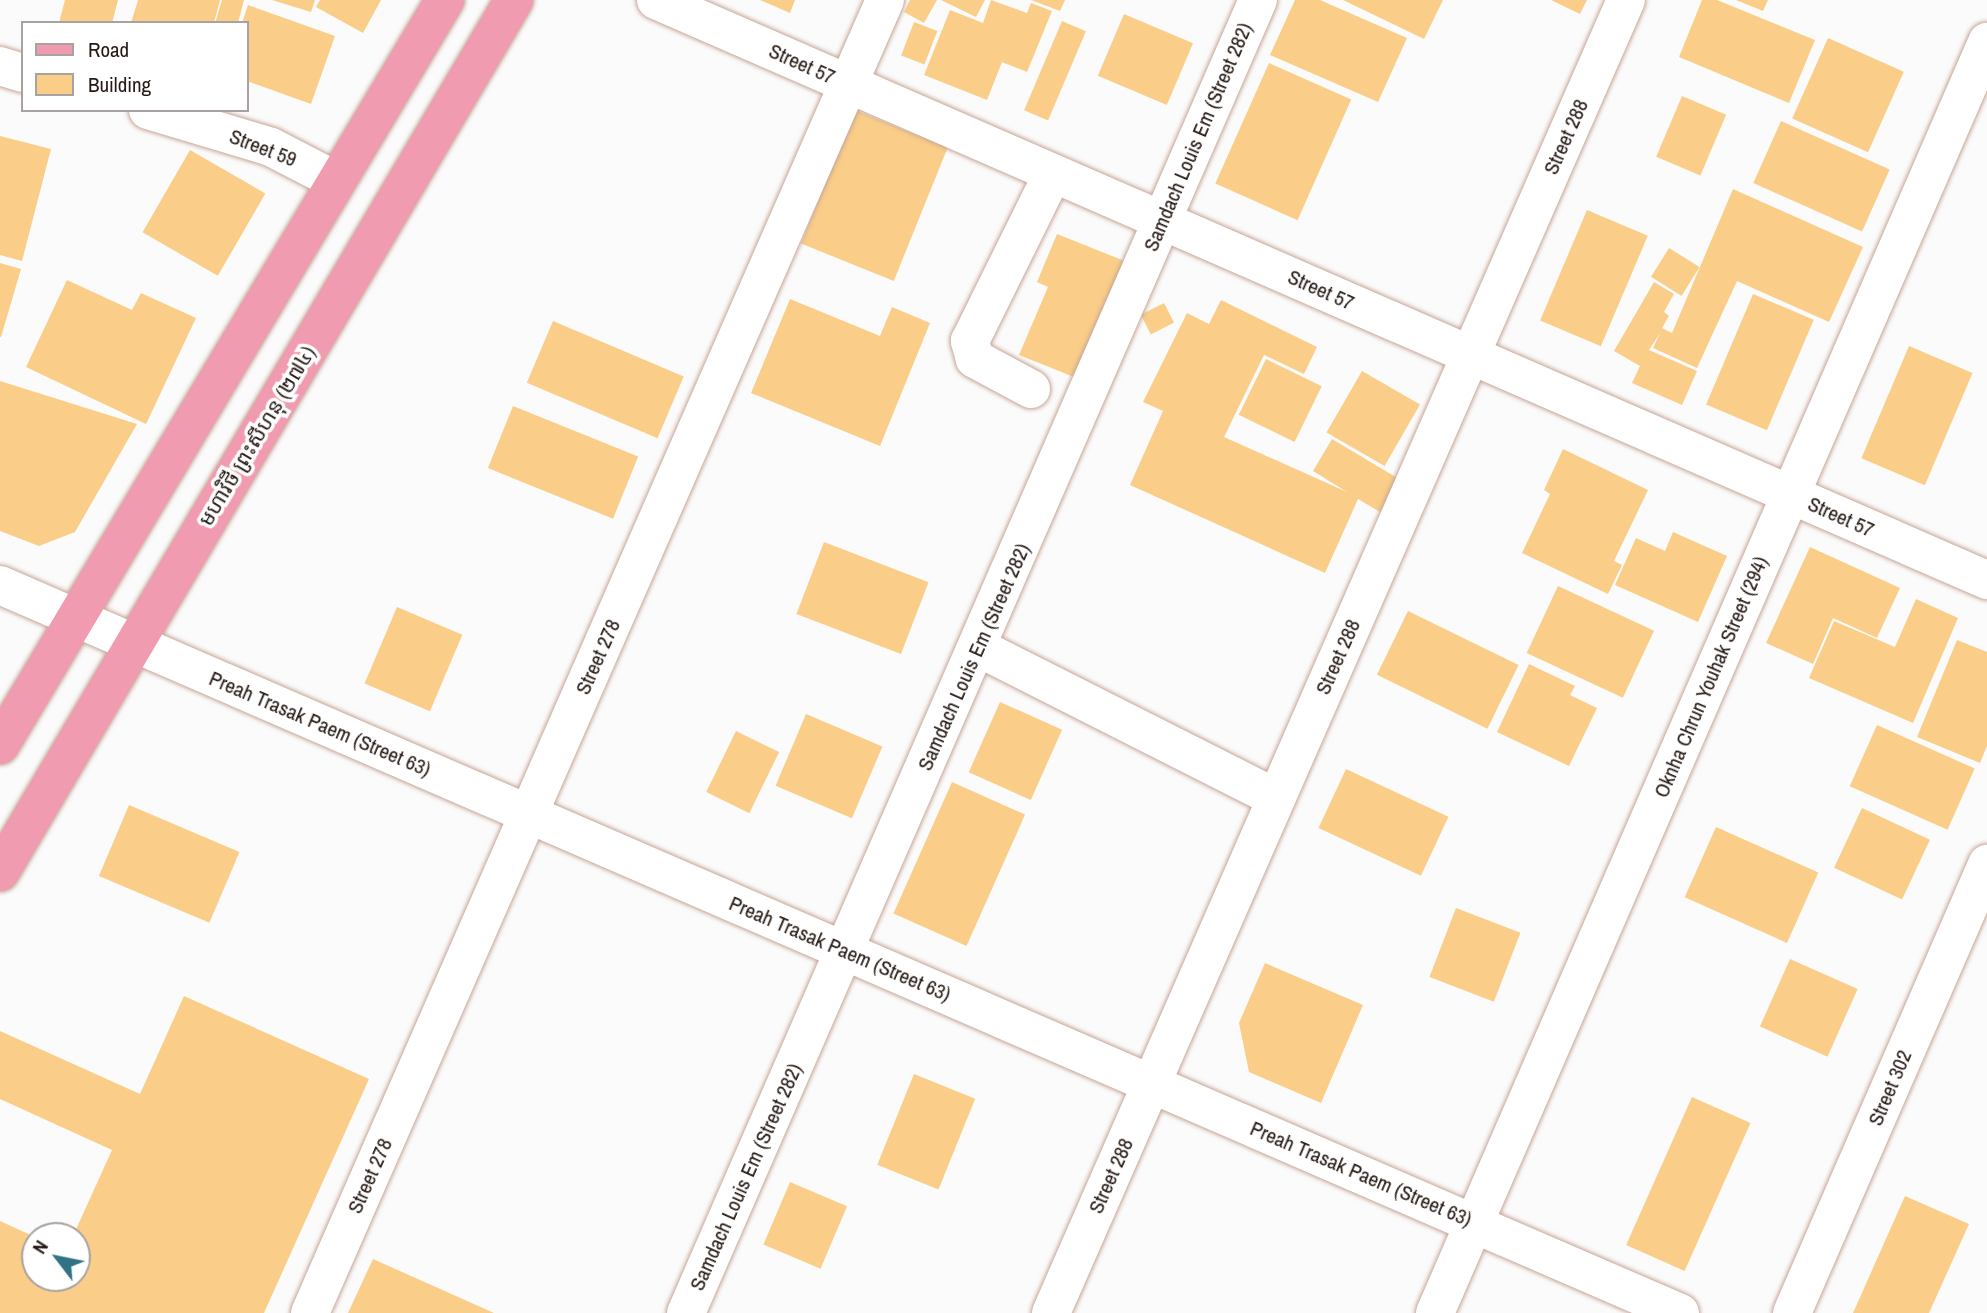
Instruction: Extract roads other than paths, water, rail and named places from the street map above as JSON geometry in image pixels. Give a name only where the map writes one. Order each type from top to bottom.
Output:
[{"type":"main road","points":[[0,745],[335,180],[445,0]]},
{"type":"main road","name":"មហាវិថី ព្រះសីហនុ (២៧៤)","points":[[0,872],[514,0]]},
{"type":"street","name":"Street 57","points":[[656,0],[1987,580]]},
{"type":"street","name":"Street 278","points":[[310,1313],[885,0]]},
{"type":"street","name":"Samdach Louis Em (Street 282)","points":[[686,1313],[979,648],[1258,0]]},
{"type":"street","name":"Street 288","points":[[1051,1313],[1626,0]]},
{"type":"street","name":"Oknha Chrun Youhak Street (294)","points":[[1435,1313],[1987,42]]},
{"type":"street","points":[[0,66],[21,72]]},
{"type":"street","name":"Street 59","points":[[156,112],[271,147],[335,180]]},
{"type":"street","points":[[1031,390],[975,359],[970,341],[1054,173]]},
{"type":"street","name":"Preah Trasak Paem (Street 63)","points":[[0,586],[1681,1313]]},
{"type":"street","points":[[979,648],[1276,798]]},
{"type":"street","name":"Street 302","points":[[1792,1313],[1987,864]]}]
